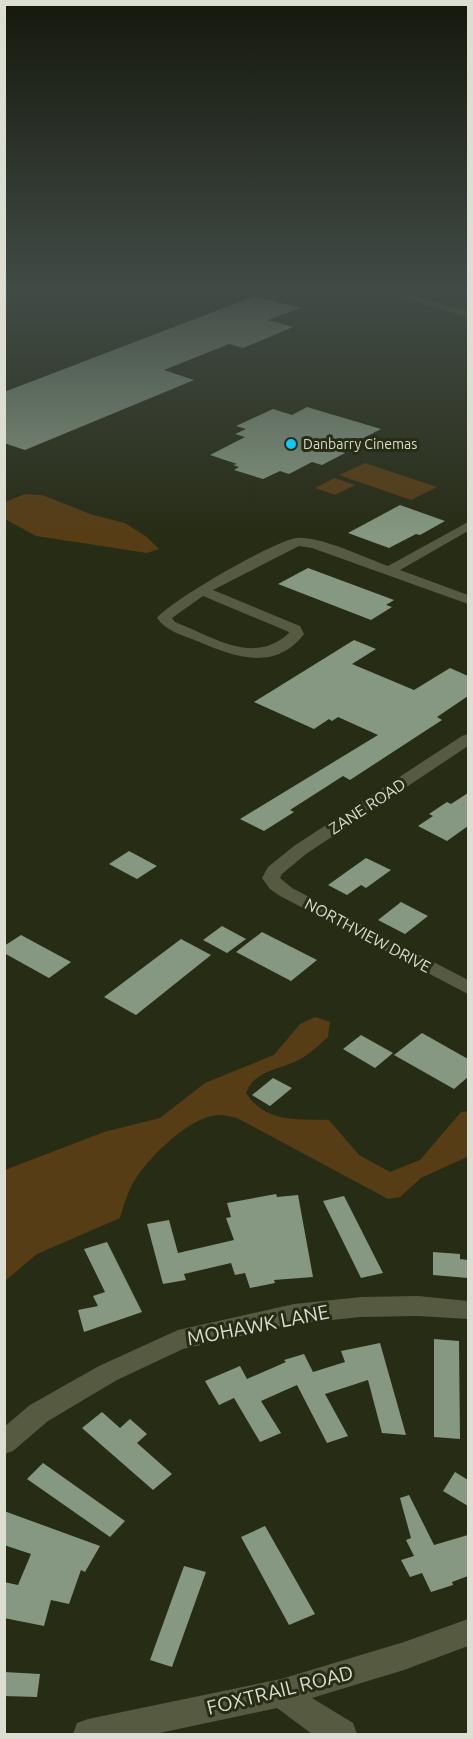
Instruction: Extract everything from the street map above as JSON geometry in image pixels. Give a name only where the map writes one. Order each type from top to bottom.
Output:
[{"type":"street","points":[[389,571],[468,526]]},
{"type":"street","points":[[202,591],[295,629],[297,634],[269,653],[251,656],[166,622],[164,618],[202,591],[297,542],[314,544],[468,600]]},
{"type":"street","name":"ZANE ROAD","points":[[271,878],[274,871],[300,850],[468,739]]},
{"type":"street","name":"NORTHVIEW DRIVE","points":[[271,878],[286,892],[468,987]]},
{"type":"street","name":"MOHAWK LANE","points":[[4,1443],[39,1413],[108,1373],[178,1340],[294,1314],[361,1307],[418,1306],[468,1310]]},
{"type":"street","name":"FOXTRAIL ROAD","points":[[88,1734],[281,1693],[404,1656],[468,1633]]},
{"type":"street","points":[[281,1693],[323,1725],[342,1734]]},
{"type":"shaded area","points":[[365,463],[437,487],[411,500],[339,475]]},
{"type":"shaded area","points":[[334,478],[355,485],[335,495],[315,488]]},
{"type":"shaded area","points":[[25,494],[42,495],[93,515],[125,523],[147,537],[159,549],[147,553],[36,536],[5,519],[5,502]]},
{"type":"shaded area","points":[[315,1017],[330,1022],[328,1037],[302,1058],[255,1079],[246,1093],[254,1103],[263,1110],[282,1117],[329,1120],[359,1155],[390,1172],[420,1160],[461,1112],[468,1111],[467,1157],[421,1178],[400,1197],[388,1199],[237,1118],[219,1115],[207,1117],[182,1131],[156,1153],[131,1187],[120,1218],[37,1254],[5,1281],[5,1170],[104,1132],[160,1118],[205,1083],[274,1055],[300,1024]]},
{"type":"building","points":[[53,373],[173,373],[194,380],[25,450],[4,443],[4,392]]},
{"type":"building","name":"Danbarry Cinemas","points":[[307,407],[381,429],[338,451],[345,453],[322,465],[312,462],[289,474],[280,471],[263,479],[234,470],[239,467],[233,465],[237,464],[210,455],[245,437],[235,434],[246,429],[236,426],[273,409],[292,415]]},
{"type":"building","points":[[400,505],[445,521],[389,548],[348,533]]},
{"type":"building","points":[[308,568],[394,600],[386,605],[392,607],[371,620],[278,584]]},
{"type":"building","points":[[354,640],[376,649],[352,664],[414,690],[450,668],[468,676],[468,696],[437,717],[442,720],[350,780],[343,776],[290,810],[294,812],[264,831],[240,819],[378,735],[338,717],[332,721],[329,719],[314,729],[254,702]]},
{"type":"building","points":[[468,793],[468,826],[447,841],[418,826],[433,816],[429,814],[447,802],[451,804]]},
{"type":"building","points":[[129,851],[157,866],[137,879],[109,864]]},
{"type":"building","points":[[366,858],[391,870],[366,888],[361,885],[347,895],[328,885]]},
{"type":"building","points":[[401,902],[428,916],[405,934],[378,920]]},
{"type":"building","points":[[222,926],[246,939],[227,953],[203,940]]},
{"type":"building","points":[[262,932],[317,960],[291,981],[236,952]]},
{"type":"building","points":[[21,935],[71,962],[49,978],[4,953],[4,946]]},
{"type":"building","points":[[181,939],[211,955],[136,1015],[104,997]]},
{"type":"building","points":[[422,1033],[468,1059],[468,1077],[454,1089],[394,1055]]},
{"type":"building","points":[[361,1035],[393,1053],[375,1068],[343,1049]]},
{"type":"building","points":[[273,1078],[292,1088],[270,1106],[252,1095]]},
{"type":"building","points":[[276,1194],[277,1197],[298,1195],[313,1277],[274,1280],[275,1283],[250,1288],[245,1273],[235,1275],[231,1263],[184,1274],[186,1280],[163,1284],[147,1224],[169,1220],[178,1253],[234,1240],[226,1218],[231,1217],[227,1203]]},
{"type":"building","points":[[344,1196],[383,1273],[361,1278],[323,1201]]},
{"type":"building","points":[[107,1242],[142,1312],[84,1332],[78,1310],[98,1306],[93,1296],[105,1292],[84,1249]]},
{"type":"building","points":[[433,1252],[460,1254],[460,1259],[468,1260],[468,1278],[433,1275]]},
{"type":"building","points":[[434,1339],[459,1341],[460,1439],[434,1437]]},
{"type":"building","points":[[380,1343],[406,1435],[382,1433],[368,1380],[325,1394],[348,1436],[327,1443],[297,1385],[261,1401],[281,1433],[260,1442],[234,1398],[219,1405],[205,1381],[240,1366],[247,1379],[286,1362],[284,1360],[304,1354],[313,1372],[345,1362],[341,1351]]},
{"type":"building","points":[[102,1412],[120,1428],[130,1419],[147,1434],[137,1443],[172,1474],[153,1490],[82,1428]]},
{"type":"building","points":[[43,1463],[125,1521],[110,1537],[27,1479]]},
{"type":"building","points":[[455,1472],[468,1480],[468,1506],[443,1491]]},
{"type":"building","points":[[409,1495],[434,1545],[468,1535],[468,1576],[452,1582],[453,1585],[431,1592],[422,1573],[410,1577],[401,1560],[414,1556],[406,1540],[411,1538],[400,1498]]},
{"type":"building","points":[[4,1511],[100,1546],[85,1572],[81,1570],[69,1604],[51,1600],[44,1626],[4,1618],[4,1582],[18,1585],[31,1554],[4,1545]]},
{"type":"building","points":[[265,1526],[315,1614],[289,1625],[241,1537]]},
{"type":"building","points":[[184,1566],[206,1572],[172,1667],[150,1660]]},
{"type":"building","points":[[4,1672],[40,1674],[37,1697],[4,1696]]},
{"type":"place","name":"Danbarry Cinemas","points":[[291,444]]}]
